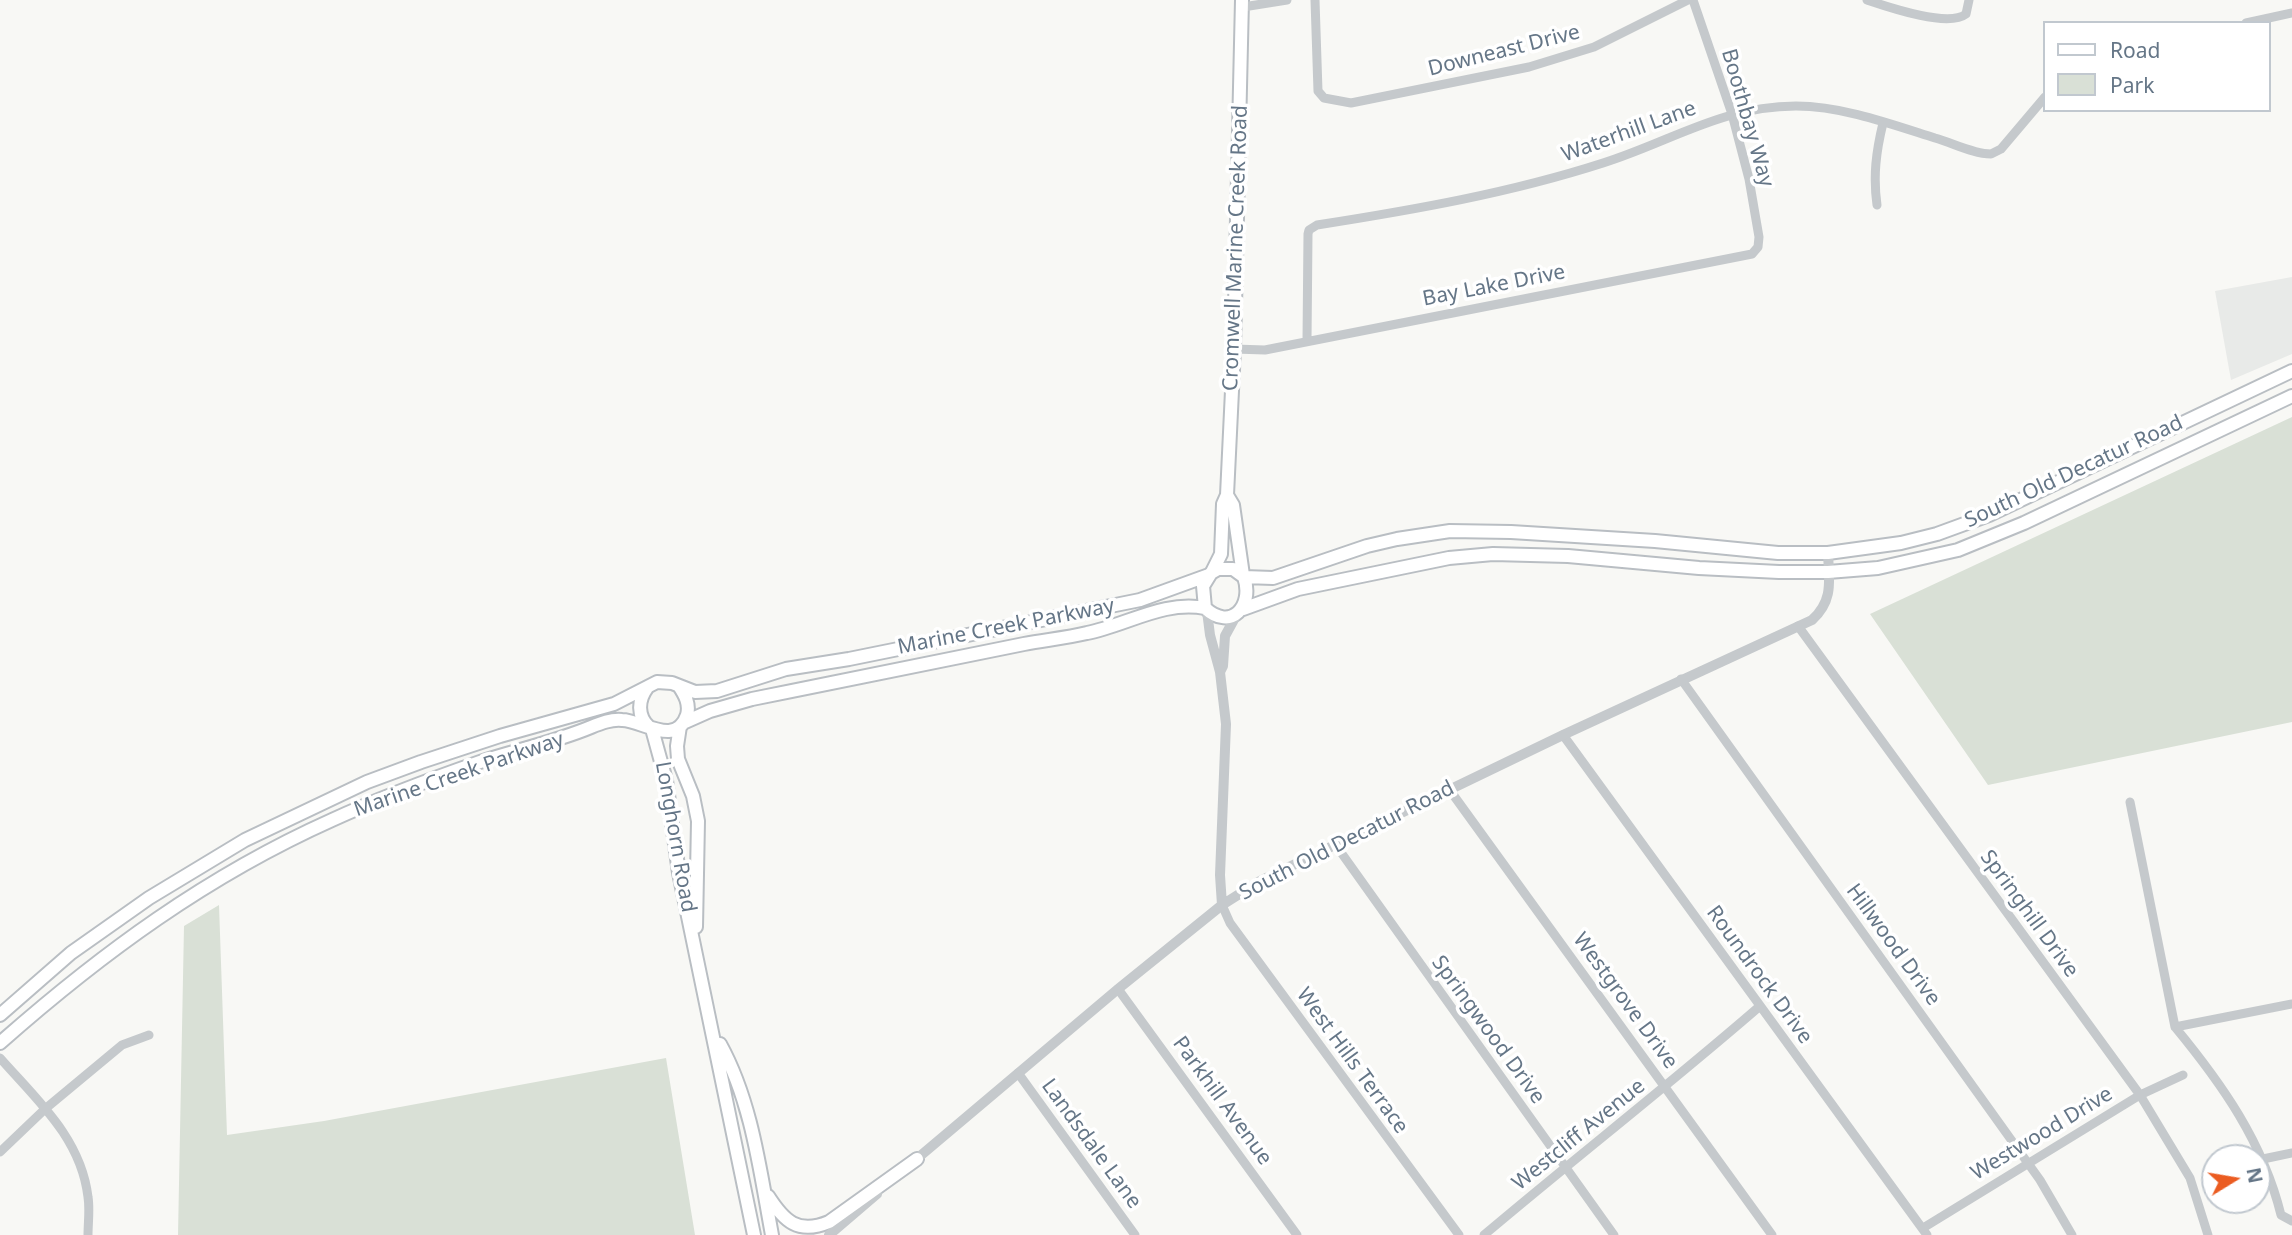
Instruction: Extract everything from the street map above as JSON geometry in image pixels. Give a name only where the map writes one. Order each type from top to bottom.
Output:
[{"type":"main road","name":"Cromwell Marine Creek Road","points":[[1211,574],[1221,554],[1223,504],[1227,495],[1234,349],[1242,4]]},
{"type":"main road","name":"South Old Decatur Road","points":[[1244,576],[1268,579],[1285,576],[1338,555],[1397,539],[1450,531],[1656,541],[1777,553],[1828,553],[1900,543],[1937,534],[2000,510],[2292,370]]},
{"type":"main road","name":"South Old Decatur Road","points":[[1240,611],[1298,589],[1381,571],[1449,558],[1509,553],[1699,568],[1828,572],[1878,569],[1958,550],[2024,523],[2292,396]]},
{"type":"main road","points":[[2119,452],[2130,474]]},
{"type":"main road","name":"Cromwell Marine Creek Road","points":[[1227,495],[1233,505],[1244,576]]},
{"type":"main road","points":[[1509,553],[1511,532]]},
{"type":"main road","points":[[1228,568],[1244,576],[1248,591],[1240,611],[1219,616],[1206,610],[1202,593],[1211,574],[1228,568]]},
{"type":"main road","name":"Marine Creek Parkway","points":[[679,686],[706,693],[729,689],[786,669],[849,659],[1140,600],[1211,574]]},
{"type":"main road","name":"Marine Creek Parkway","points":[[681,724],[714,710],[752,699],[1088,633],[1132,621],[1167,607],[1181,605],[1206,610]]},
{"type":"main road","points":[[664,681],[679,686],[688,704],[687,715],[681,724],[668,732],[651,728],[642,719],[640,709],[641,699],[648,688],[664,681]]},
{"type":"main road","name":"Marine Creek Parkway","points":[[0,1015],[71,953],[114,922],[245,841],[367,782],[463,747],[614,704],[648,688]]},
{"type":"main road","name":"Marine Creek Parkway","points":[[0,1043],[113,948],[241,866],[332,820],[482,762],[558,740],[611,720],[630,720],[651,728]]},
{"type":"main road","name":"Longhorn Road","points":[[681,724],[677,746],[678,759],[693,796],[698,821],[696,945]]},
{"type":"main road","name":"Longhorn Road","points":[[651,728],[666,780],[679,873],[754,1235]]},
{"type":"main road","name":"Longhorn Road","points":[[713,1032],[730,1062],[748,1114],[772,1235]]},
{"type":"main road","points":[[763,1190],[784,1219],[798,1227],[819,1227],[829,1223],[917,1159]]},
{"type":"street","points":[[1242,4],[1287,0]]},
{"type":"street","name":"Downeast Drive","points":[[1315,0],[1317,84],[1320,95],[1329,100],[1351,103],[1529,67],[1594,47],[1691,0]]},
{"type":"street","name":"Boothbay Way","points":[[1691,0],[1732,114],[1749,179],[1759,237],[1758,247]]},
{"type":"street","points":[[1867,0],[1901,11],[1948,19],[1961,18],[1966,14],[1969,0]]},
{"type":"street","points":[[2255,21],[2292,13]]},
{"type":"street","name":"Waterhill Lane","points":[[1307,340],[1308,234],[1313,227],[1546,180],[1606,162],[1732,114],[1797,106],[1846,112],[1992,153],[2001,149],[2044,98]]},
{"type":"street","points":[[1877,205],[1875,161],[1883,123]]},
{"type":"street","name":"Bay Lake Drive","points":[[1234,349],[1265,350],[1745,256],[1752,254],[1758,247]]},
{"type":"street","points":[[1828,553],[1828,572]]},
{"type":"street","name":"South Old Decatur Road","points":[[829,1235],[1118,989],[1222,905],[1260,881],[1335,844],[1681,679],[1812,620],[1826,605],[1828,572]]},
{"type":"street","points":[[1206,610],[1220,672],[1226,724],[1220,875],[1222,905]]},
{"type":"street","points":[[1220,672],[1223,666],[1225,636],[1240,611]]},
{"type":"street","name":"Springhill Drive","points":[[1798,626],[2140,1095],[2190,1178],[2208,1235]]},
{"type":"street","name":"Hillwood Drive","points":[[1681,679],[2040,1180],[2072,1235]]},
{"type":"street","name":"Roundrock Drive","points":[[1563,735],[1925,1232]]},
{"type":"street","name":"Westgrove Drive","points":[[1449,789],[1772,1235]]},
{"type":"street","points":[[2130,802],[2175,1027],[2231,1100],[2255,1144]]},
{"type":"street","name":"Springwood Drive","points":[[1335,844],[1614,1235]]},
{"type":"street","name":"West Hills Terrace","points":[[1222,905],[1230,923],[1277,989],[1459,1235]]},
{"type":"street","name":"Parkhill Avenue","points":[[1118,989],[1297,1235]]},
{"type":"street","points":[[2175,1027],[2292,1004]]},
{"type":"street","name":"Westcliff Avenue","points":[[1484,1235],[1666,1087],[1760,1006]]},
{"type":"street","points":[[0,1152],[45,1109],[122,1045],[149,1035]]},
{"type":"street","points":[[0,1058],[71,1142],[80,1163],[89,1198],[88,1235]]},
{"type":"street","name":"Landsdale Lane","points":[[1018,1073],[1135,1235]]},
{"type":"street","name":"Westwood Drive","points":[[1925,1232],[2028,1163],[2140,1095],[2183,1075]]},
{"type":"street","points":[[2271,1157],[2292,1153]]},
{"type":"street","points":[[2271,1177],[2281,1215],[2292,1221]]},
{"type":"shaded area","points":[[2292,277],[2292,354],[2231,380],[2215,291]]},
{"type":"green space","points":[[2292,417],[2292,722],[1988,785],[1870,614]]},
{"type":"green space","points":[[219,905],[227,1135],[324,1121],[666,1058],[695,1235],[178,1235],[184,926]]}]
